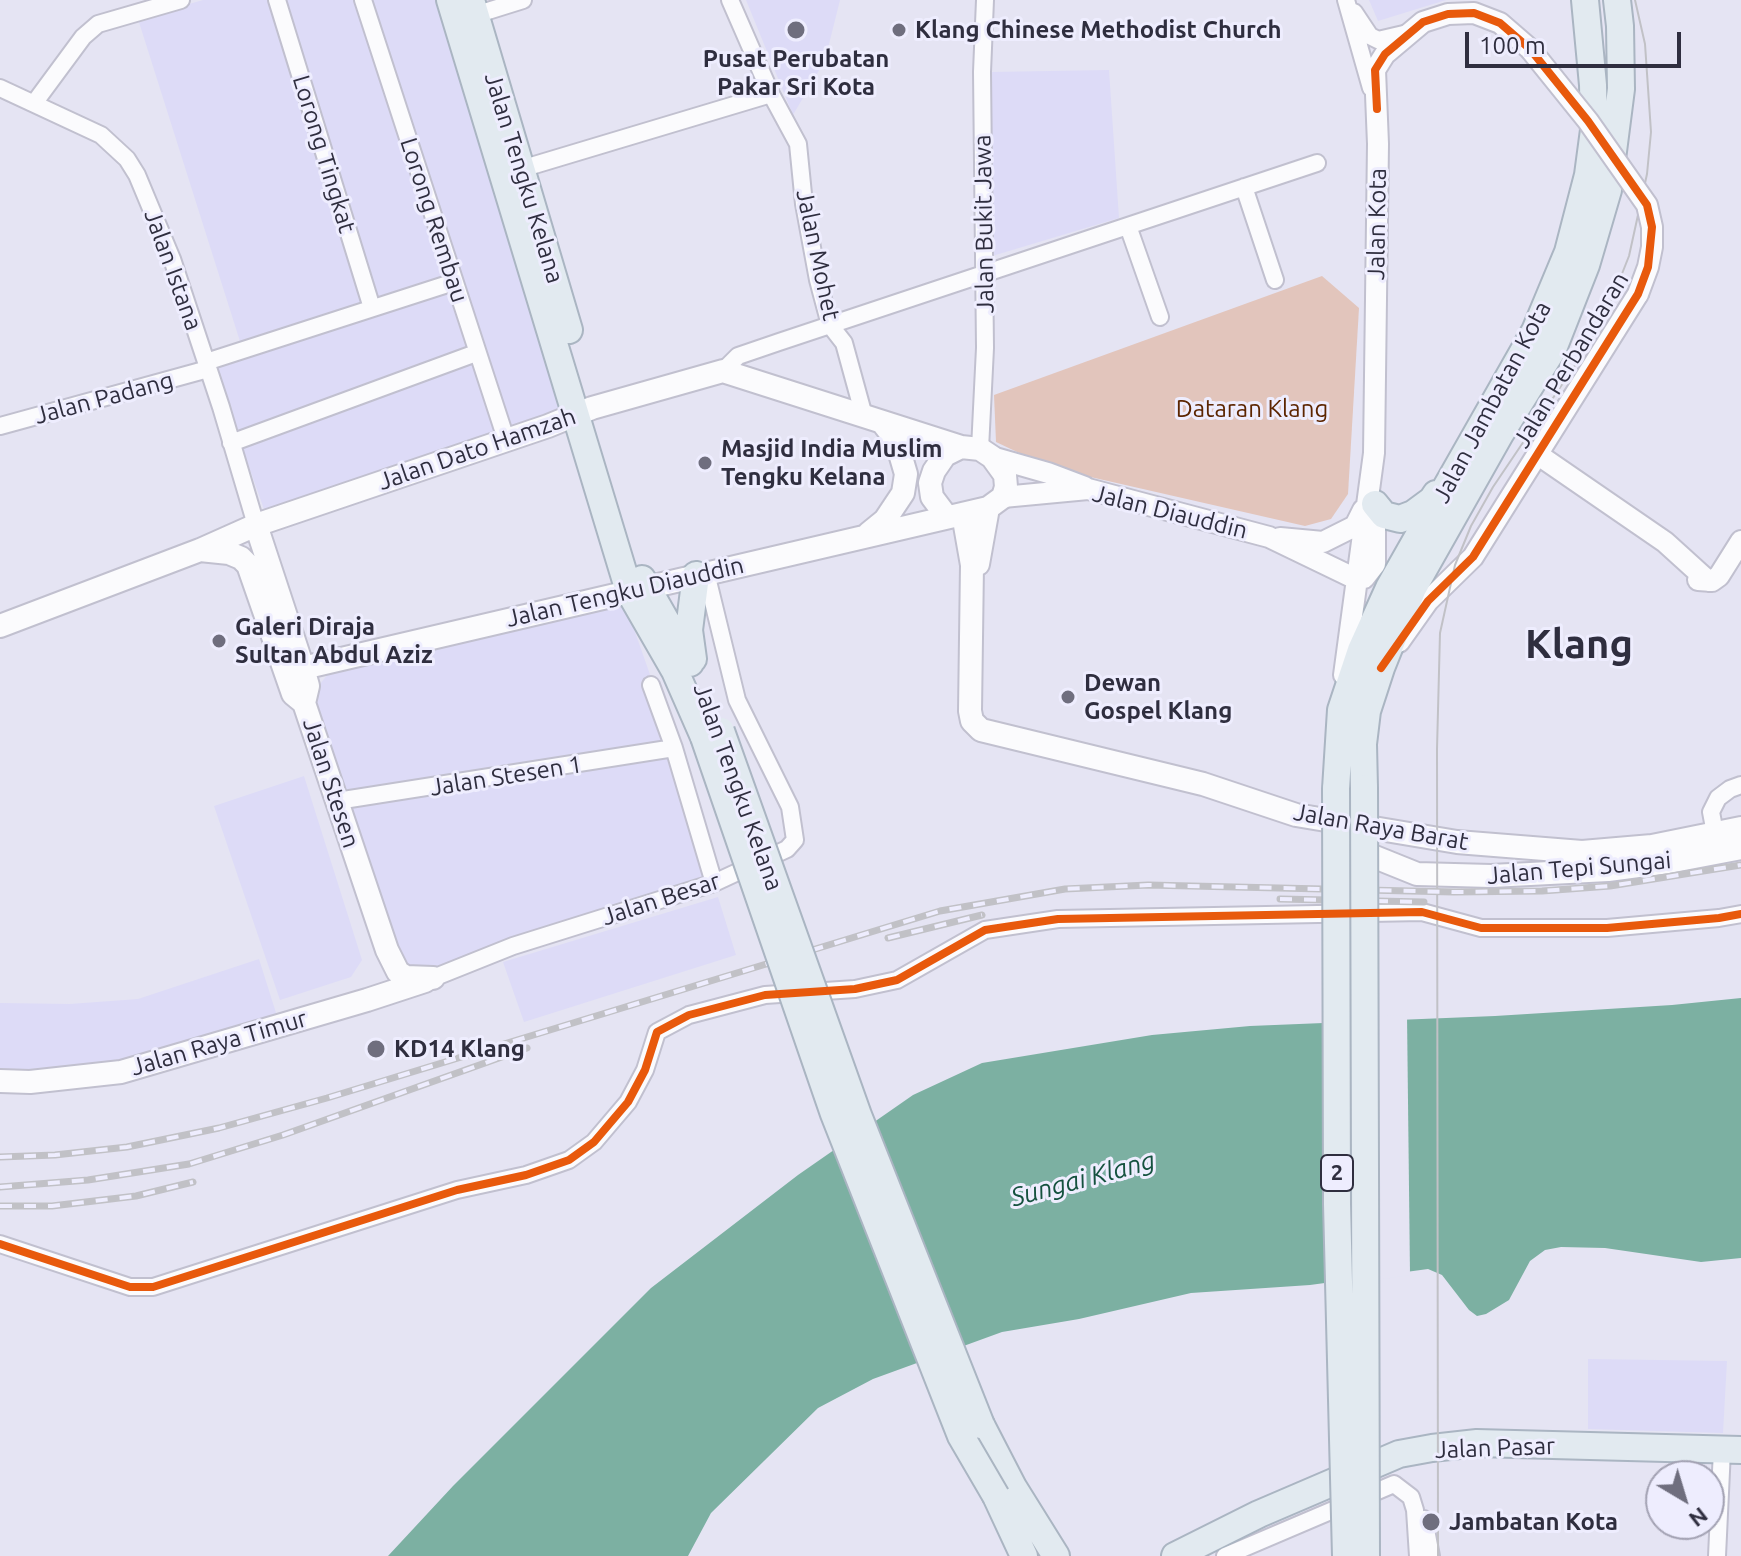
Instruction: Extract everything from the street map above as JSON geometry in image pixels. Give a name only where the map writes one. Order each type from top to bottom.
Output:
[{"type":"highway","name":"Jalan Tengku Kelana","points":[[450,0],[585,411]]},
{"type":"highway","name":"Jalan Jambatan Kota","points":[[1346,1556],[1338,1219],[1336,789],[1341,710],[1361,650],[1389,588],[1535,331],[1568,252],[1588,175],[1594,130],[1585,0]]},
{"type":"highway","name":"Jalan Jambatan Kota","points":[[1366,1556],[1363,744],[1367,711],[1413,588],[1500,434],[1553,349],[1582,279],[1608,190],[1621,89],[1617,0]]},
{"type":"highway","name":"Jalan Tengku Kelana","points":[[473,7],[637,589],[675,671],[712,734]]},
{"type":"highway","points":[[1371,501],[1384,515],[1400,519],[1432,500],[1489,412]]},
{"type":"highway","points":[[695,672],[689,630],[701,574]]},
{"type":"highway","name":"Jalan Tengku Kelana","points":[[637,589],[666,618],[695,672],[712,734],[863,1129],[981,1425],[1024,1556]]},
{"type":"highway","name":"Jalan Pasar","points":[[1175,1556],[1259,1514],[1399,1454],[1477,1443],[1732,1450]]},
{"type":"highway","name":"Jalan Tengku Kelana","points":[[1004,1491],[1033,1520],[1056,1556]]},
{"type":"highway","points":[[1033,1520],[1073,1556]]},
{"type":"main road","name":"Jalan Dato Hamzah","points":[[0,626],[200,550],[256,525],[585,411],[723,371]]},
{"type":"main road","points":[[723,371],[978,451]]},
{"type":"main road","points":[[866,535],[885,520],[903,493],[906,474],[896,440],[873,419]]},
{"type":"main road","name":"Jalan Bukit Jawa","points":[[972,604],[995,502],[1006,487],[1005,475],[978,451],[945,455],[930,483],[932,497],[955,515],[972,565],[970,711],[972,721],[981,730]]},
{"type":"main road","points":[[955,515],[995,502]]},
{"type":"main road","name":"Jalan Tengku Diauddin","points":[[303,668],[955,515]]},
{"type":"main road","name":"Jalan Stesen","points":[[256,525],[308,686],[304,703],[387,950],[398,972],[406,977],[433,978]]},
{"type":"main road","points":[[200,550],[229,553],[248,565],[293,694],[304,703]]},
{"type":"main road","name":"Jalan Raya Barat","points":[[981,730],[1203,784],[1296,815],[1419,836],[1582,852],[1652,846],[1741,828]]},
{"type":"main road","name":"Jalan Tepi Sungai","points":[[1296,815],[1365,855],[1417,874],[1491,876],[1608,870],[1741,848]]},
{"type":"main road","points":[[1417,874],[1419,836]]},
{"type":"main road","name":"Jalan Stesen","points":[[367,1000],[386,983],[387,950]]},
{"type":"main road","name":"Jalan Raya Timur","points":[[0,1081],[30,1082],[121,1072],[433,978]]},
{"type":"street","points":[[35,102],[83,37],[98,24],[181,0]]},
{"type":"street","name":"Lorong Tingkat","points":[[277,0],[372,308]]},
{"type":"street","name":"Lorong Rembau","points":[[363,0],[506,439]]},
{"type":"street","points":[[473,7],[523,0]]},
{"type":"street","name":"Jalan Mohet","points":[[730,0],[771,94],[798,144],[804,204],[830,325],[844,343],[873,419]]},
{"type":"street","name":"Jalan Bukit Jawa","points":[[978,451],[985,348],[982,72],[985,0]]},
{"type":"street","points":[[1346,0],[1370,36],[1378,40],[1411,32]]},
{"type":"street","name":"Jalan Kota","points":[[1341,710],[1356,579],[1364,578],[1375,564],[1371,501],[1379,467],[1374,453],[1377,109],[1346,0]]},
{"type":"street","name":"Jalan Perbandaran","points":[[1377,109],[1375,70],[1385,54],[1423,22],[1448,14],[1474,13],[1509,29],[1530,49],[1588,121],[1647,205],[1652,227],[1648,267],[1638,294],[1473,557],[1428,601],[1381,668]]},
{"type":"street","name":"Jalan Istana","points":[[0,88],[101,135],[127,159],[137,175],[172,259],[256,525]]},
{"type":"street","points":[[521,169],[771,94]]},
{"type":"street","points":[[723,371],[738,356],[1317,163]]},
{"type":"street","points":[[1244,187],[1275,280]]},
{"type":"street","points":[[1128,226],[1160,317]]},
{"type":"street","points":[[207,366],[454,282]]},
{"type":"street","points":[[231,443],[476,353]]},
{"type":"street","name":"Jalan Padang","points":[[0,426],[207,366]]},
{"type":"street","points":[[978,451],[1088,489]]},
{"type":"street","points":[[1537,454],[1600,499],[1689,575],[1708,581],[1719,576],[1727,568],[1741,541]]},
{"type":"street","points":[[1519,484],[1559,469]]},
{"type":"street","name":"Jalan Diauddin","points":[[995,502],[1088,489],[1269,537],[1330,568]]},
{"type":"street","points":[[1269,537],[1323,542],[1355,526],[1371,501]]},
{"type":"street","points":[[1330,568],[1356,579]]},
{"type":"street","points":[[1330,568],[1347,589],[1353,607]]},
{"type":"street","name":"Jalan Besar","points":[[433,978],[513,946],[714,883],[787,849],[795,840],[790,807],[737,700],[701,574]]},
{"type":"street","points":[[651,685],[674,748],[714,883]]},
{"type":"street","name":"Jalan Stesen 1","points":[[337,801],[674,748]]},
{"type":"street","points":[[1715,833],[1711,812],[1718,798],[1741,785]]},
{"type":"street","points":[[0,1244],[130,1287],[153,1287],[457,1190],[526,1175],[569,1160],[594,1142],[628,1102],[645,1070],[657,1032],[689,1015],[765,995],[855,989],[897,980],[985,930],[1058,919],[1422,912],[1481,928],[1607,928],[1741,914]]},
{"type":"street","points":[[1717,1556],[1732,1450]]},
{"type":"street","points":[[1377,1465],[1410,1482],[1425,1520],[1431,1556]]},
{"type":"street","points":[[1225,1556],[1394,1484],[1411,1497],[1415,1510],[1418,1556]]},
{"type":"shaded area","points":[[203,0],[443,0],[567,409],[265,512],[213,366],[244,354],[138,19]]},
{"type":"shaded area","name":"Pusat Perubatan Pakar Sri Kota","points":[[746,0],[840,0],[825,60],[793,115]]},
{"type":"shaded area","points":[[1369,0],[1446,0],[1378,21]]},
{"type":"shaded area","points":[[1109,70],[1119,218],[989,257],[990,72]]},
{"type":"shaded area","points":[[616,604],[628,612],[720,874],[412,974],[405,970],[315,701],[317,688],[331,670]]},
{"type":"shaded area","points":[[304,776],[362,960],[351,977],[280,1000],[214,806]]},
{"type":"shaded area","points":[[718,897],[736,955],[524,1022],[503,962]]},
{"type":"shaded area","points":[[259,959],[277,1016],[120,1063],[83,1069],[0,1072],[0,1003],[70,1004],[138,999]]},
{"type":"shaded area","points":[[1588,1359],[1727,1361],[1723,1433],[1588,1429]]},
{"type":"green space","name":"Dataran Klang","points":[[1322,276],[1359,308],[1348,494],[1331,519],[1305,526],[1051,468],[996,442],[994,395]]},
{"type":"water","name":"Sungai Klang","points":[[1741,998],[1741,1258],[1701,1262],[1605,1248],[1561,1247],[1545,1250],[1530,1261],[1509,1300],[1477,1316],[1442,1275],[1428,1269],[1310,1285],[1191,1293],[1079,1319],[1002,1332],[873,1379],[818,1408],[711,1513],[688,1556],[388,1556],[453,1486],[651,1288],[798,1175],[913,1095],[982,1063],[1152,1035],[1250,1026],[1495,1016]]},
{"type":"pier","points":[[1407,1015],[1410,1275],[1329,1287],[1326,1019]]},
{"type":"tram line","points":[[1438,1556],[1437,749],[1440,633],[1455,565],[1471,526],[1493,487],[1586,349],[1612,299],[1629,256],[1647,174],[1651,132],[1645,44],[1635,0]]},
{"type":"railway","points":[[0,1157],[127,1147],[219,1128],[940,911],[1065,889],[1148,885],[1542,891],[1610,886],[1741,865]]},
{"type":"railway","points":[[1280,899],[1424,902]]},
{"type":"railway","points":[[888,938],[982,915]]},
{"type":"railway","points":[[0,1187],[88,1180],[189,1164],[283,1135],[527,1048]]},
{"type":"railway","points":[[0,1206],[52,1206],[136,1196],[193,1182]]},
{"type":"cycle path","points":[[1377,109],[1375,70],[1385,54],[1423,22],[1448,14],[1474,13],[1500,23],[1530,49],[1588,121],[1647,205],[1652,227],[1648,267],[1638,294],[1473,557],[1428,601],[1381,668]]},
{"type":"cycle path","points":[[0,1244],[130,1287],[153,1287],[457,1190],[526,1175],[569,1160],[594,1142],[628,1102],[645,1070],[657,1032],[689,1015],[765,995],[855,989],[897,980],[985,930],[1058,919],[1422,912],[1481,928],[1607,928],[1741,914]]},
{"type":"place","name":"Pusat Perubatan Pakar Sri Kota","points":[[796,30]]},
{"type":"place","name":"Klang Chinese Methodist Church","points":[[899,30]]},
{"type":"place","name":"Masjid India Muslim Tengku Kelana","points":[[705,463]]},
{"type":"place","name":"Galeri Diraja Sultan Abdul Aziz","points":[[219,641]]},
{"type":"place","name":"Dewan Gospel Klang","points":[[1068,697]]},
{"type":"place","name":"KD14 Klang","points":[[376,1049]]},
{"type":"place","name":"Jambatan Kota","points":[[1431,1522]]},
{"type":"district","name":"Klang","points":[[1579,645]]}]
